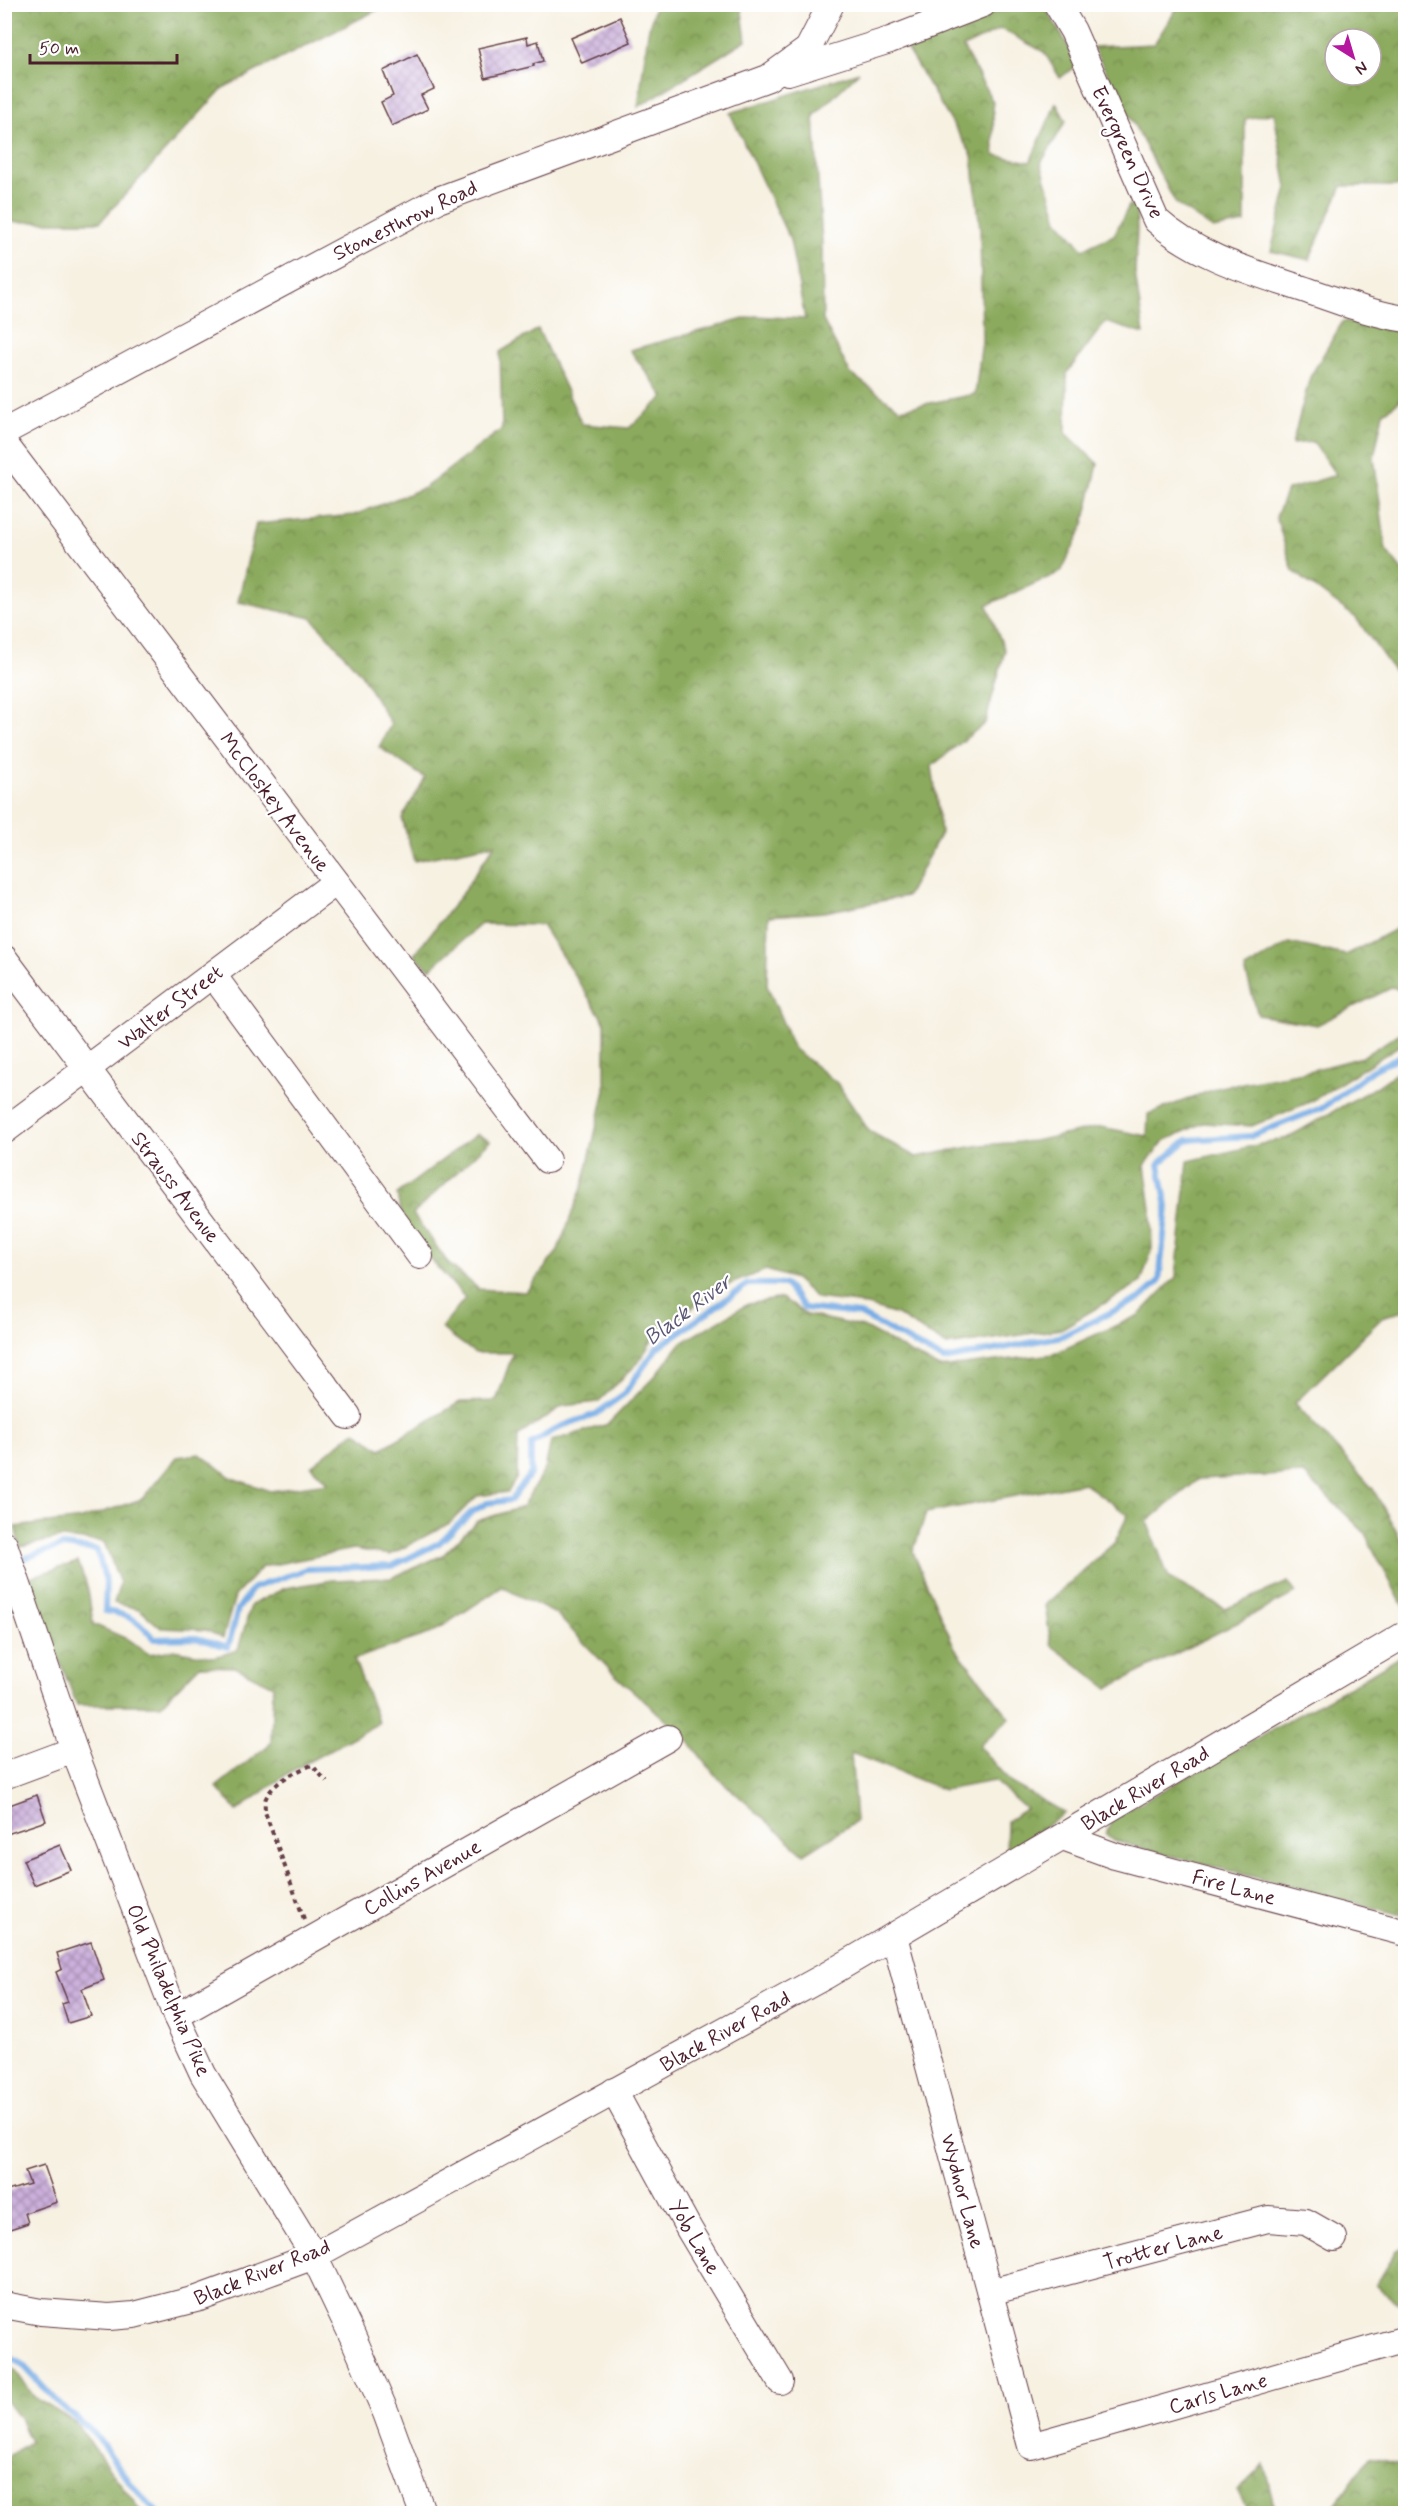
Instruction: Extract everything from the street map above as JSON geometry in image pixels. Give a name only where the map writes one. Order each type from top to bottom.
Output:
[{"type":"street","name":"Stonesthrow Road","points":[[4,432],[438,200],[768,78],[808,49],[831,4]]},
{"type":"street","points":[[768,78],[890,40],[983,4]]},
{"type":"street","name":"Evergreen Drive","points":[[1057,4],[1073,31],[1156,220],[1187,244],[1204,252],[1366,310],[1406,319]]},
{"type":"street","name":"McCloskey Avenue","points":[[4,443],[548,1160]]},
{"type":"street","name":"Walter Street","points":[[4,1131],[336,882]]},
{"type":"street","name":"Strauss Avenue","points":[[4,958],[348,1416]]},
{"type":"street","points":[[213,975],[420,1256]]},
{"type":"street","name":"Old Philadelphia Pike","points":[[6,1548],[74,1750],[176,2016],[203,2074],[314,2256],[386,2413],[423,2514]]},
{"type":"street","name":"Black River Road","points":[[4,2305],[42,2312],[109,2317],[134,2315],[200,2298],[314,2256],[808,1986],[1406,1634]]},
{"type":"street","name":"Collins Avenue","points":[[176,2016],[669,1738]]},
{"type":"street","points":[[4,1776],[74,1750]]},
{"type":"street","name":"Fire Lane","points":[[1063,1837],[1115,1856],[1406,1933]]},
{"type":"street","name":"Wydnor Lane","points":[[894,1936],[1032,2446]]},
{"type":"street","name":"Yob Lane","points":[[614,2091],[689,2229],[780,2381]]},
{"type":"street","name":"Trotter Lane","points":[[990,2292],[1268,2219],[1306,2222],[1334,2238]]},
{"type":"street","name":"Carls Lane","points":[[1032,2446],[1406,2339]]},
{"type":"path","points":[[309,1941],[265,1812],[266,1798],[279,1783],[297,1771],[312,1765],[327,1782]]},
{"type":"green space","points":[[5,4],[387,5],[223,88],[100,222],[5,222]]},
{"type":"green space","points":[[655,5],[741,5],[746,40],[638,107],[648,32]]},
{"type":"green space","points":[[1179,5],[1405,5],[1405,186],[1342,186],[1309,260],[1271,251],[1287,188],[1274,113],[1245,119],[1245,223],[1213,229],[1176,204],[1093,47],[1154,44]]},
{"type":"green space","points":[[1020,7],[1046,9],[1079,64],[1060,78],[1044,52],[1001,29],[963,47],[993,102],[994,155],[1030,162],[1056,103],[1066,121],[1041,163],[1058,220],[1083,249],[1114,235],[1136,192],[1135,273],[1144,334],[1105,322],[1067,373],[1066,433],[1098,464],[1084,524],[1061,572],[987,605],[1005,651],[985,723],[932,766],[941,833],[907,896],[825,912],[769,916],[767,985],[794,1049],[837,1083],[869,1131],[916,1157],[981,1145],[1034,1141],[1101,1127],[1147,1136],[1148,1114],[1220,1087],[1309,1071],[1362,1057],[1405,1030],[1405,1042],[1312,1101],[1252,1126],[1203,1123],[1164,1141],[1145,1165],[1151,1209],[1152,1250],[1141,1282],[1061,1329],[947,1346],[897,1315],[857,1303],[816,1298],[795,1279],[766,1270],[715,1290],[653,1339],[638,1363],[598,1402],[563,1406],[518,1436],[517,1477],[508,1492],[477,1496],[450,1523],[390,1555],[354,1549],[262,1567],[235,1596],[223,1638],[206,1630],[161,1628],[139,1609],[114,1603],[120,1583],[104,1542],[61,1538],[20,1547],[15,1527],[82,1519],[142,1499],[177,1457],[200,1454],[232,1478],[270,1491],[328,1483],[311,1466],[355,1431],[381,1449],[460,1402],[496,1401],[513,1353],[475,1353],[441,1328],[465,1298],[413,1237],[400,1209],[397,1194],[477,1134],[490,1141],[413,1214],[449,1264],[479,1289],[526,1292],[557,1252],[583,1185],[605,1090],[605,1023],[542,925],[481,924],[430,969],[414,955],[461,895],[495,844],[414,861],[402,818],[425,778],[379,747],[391,724],[361,674],[312,618],[238,602],[256,524],[354,515],[424,488],[502,429],[500,352],[538,329],[582,424],[629,428],[664,397],[630,350],[755,316],[805,319],[790,240],[730,113],[859,72],[814,116],[822,242],[823,320],[850,373],[900,409],[975,394],[982,341],[980,229],[972,155],[906,48],[976,17]]},
{"type":"green space","points":[[1343,321],[1405,330],[1405,397],[1383,413],[1374,457],[1386,550],[1405,574],[1405,781],[1399,678],[1356,618],[1293,571],[1276,517],[1287,490],[1336,475],[1313,442],[1292,444],[1310,377]]},
{"type":"green space","points":[[1405,924],[1405,993],[1393,987],[1317,1025],[1258,1015],[1245,969],[1289,943],[1346,955]]},
{"type":"green space","points":[[1405,1067],[1405,1311],[1384,1316],[1295,1403],[1373,1489],[1405,1547],[1405,1610],[1364,1532],[1304,1474],[1199,1479],[1147,1522],[1169,1578],[1225,1609],[1288,1582],[1296,1593],[1108,1688],[1051,1645],[1045,1605],[1114,1543],[1128,1515],[1084,1483],[926,1513],[913,1552],[955,1648],[1010,1718],[979,1746],[1011,1783],[1065,1813],[1006,1853],[1007,1821],[1026,1809],[994,1781],[944,1790],[851,1753],[856,1821],[804,1854],[716,1776],[685,1737],[615,1675],[556,1614],[502,1587],[432,1633],[354,1659],[379,1723],[290,1772],[237,1811],[216,1787],[271,1743],[273,1686],[235,1667],[199,1666],[161,1705],[77,1705],[27,1578],[78,1562],[88,1589],[93,1624],[127,1639],[149,1654],[173,1650],[214,1657],[238,1650],[251,1605],[285,1588],[332,1580],[391,1578],[443,1555],[477,1521],[522,1507],[545,1469],[551,1441],[608,1424],[655,1376],[682,1342],[748,1304],[782,1298],[807,1315],[863,1327],[939,1368],[1053,1354],[1139,1315],[1176,1277],[1188,1161],[1287,1138],[1379,1085]]},
{"type":"green space","points":[[1405,1653],[1405,1916],[1114,1841],[1106,1834],[1111,1822],[1127,1810],[1354,1684]]},
{"type":"green space","points":[[1405,2247],[1406,2308],[1376,2285],[1397,2250]]},
{"type":"green space","points":[[5,2363],[15,2370],[34,2397],[76,2423],[142,2513],[5,2513],[5,2458],[30,2442],[18,2417],[5,2400]]},
{"type":"green space","points":[[1370,2456],[1405,2465],[1405,2513],[1330,2513]]},
{"type":"green space","points":[[1264,2464],[1276,2513],[1249,2513],[1237,2490]]},
{"type":"building","points":[[620,17],[631,42],[582,63],[571,38]]},
{"type":"building","points":[[527,37],[528,44],[538,41],[543,61],[533,64],[534,66],[485,78],[478,48]]},
{"type":"building","points":[[417,54],[434,89],[421,95],[428,109],[392,126],[381,102],[393,96],[383,71]]},
{"type":"building","points":[[37,1795],[46,1821],[4,1835],[4,1807]]},
{"type":"building","points":[[60,1845],[71,1870],[34,1885],[23,1860]]},
{"type":"building","points":[[91,1942],[104,1980],[82,1989],[91,2016],[68,2023],[62,2004],[68,2002],[56,1972],[62,1969],[57,1953]]},
{"type":"building","points":[[44,2165],[57,2202],[25,2213],[28,2223],[4,2231],[4,2192],[30,2184],[25,2171]]},
{"type":"waterway","name":"Black River","points":[[16,1561],[62,1546],[97,1550],[106,1582],[105,1611],[133,1619],[154,1639],[196,1638],[228,1647],[238,1609],[253,1588],[307,1569],[392,1566],[439,1543],[472,1512],[487,1503],[511,1500],[531,1473],[531,1444],[559,1427],[596,1414],[624,1394],[657,1348],[748,1284],[785,1284],[804,1308],[859,1314],[944,1360],[1062,1336],[1139,1299],[1159,1282],[1167,1207],[1159,1164],[1187,1140],[1251,1136],[1324,1107],[1371,1071],[1406,1053]]},
{"type":"waterway","points":[[4,2354],[22,2364],[58,2403],[94,2433],[138,2493],[159,2514]]}]
